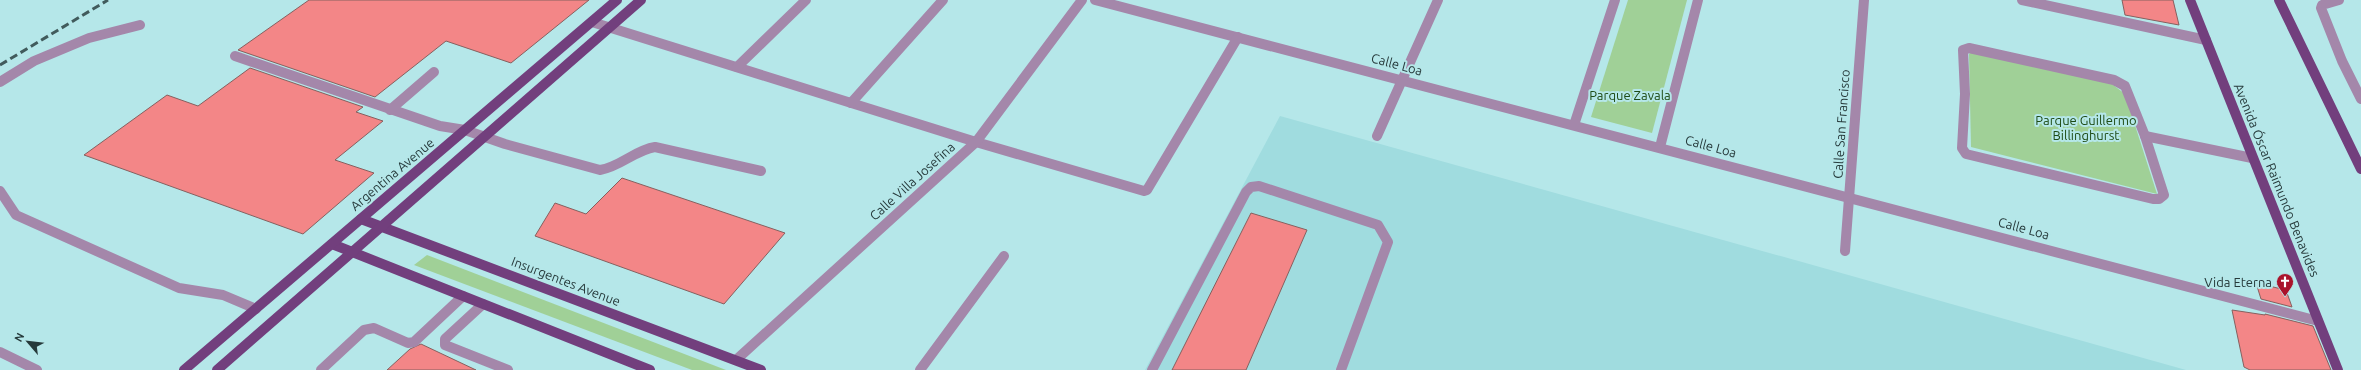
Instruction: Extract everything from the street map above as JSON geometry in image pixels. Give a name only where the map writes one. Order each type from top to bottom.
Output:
[{"type":"main road","name":"Argentina Avenue","points":[[184,370],[617,0]]},
{"type":"main road","points":[[217,370],[641,0]]},
{"type":"main road","name":"Avenida Óscar Raimundo Benavides","points":[[2190,0],[2338,370]]},
{"type":"main road","points":[[2279,0],[2361,169]]},
{"type":"main road","name":"Insurgentes Avenue","points":[[361,219],[761,370]]},
{"type":"main road","points":[[332,244],[650,370]]},
{"type":"street","points":[[737,67],[806,0]]},
{"type":"street","points":[[851,103],[944,0]]},
{"type":"street","name":"Calle Villa Josefina","points":[[736,360],[976,142],[1082,0]]},
{"type":"street","name":"Calle Loa","points":[[1095,0],[2318,321]]},
{"type":"street","points":[[1377,136],[1438,0]]},
{"type":"street","points":[[1574,125],[1615,0]]},
{"type":"street","points":[[1660,148],[1698,0]]},
{"type":"street","name":"Calle San Francisco","points":[[1845,251],[1864,0]]},
{"type":"street","points":[[2022,0],[2062,4],[2206,40]]},
{"type":"street","points":[[2339,0],[2322,4],[2322,8],[2342,61],[2361,99]]},
{"type":"street","points":[[592,22],[976,142],[1144,191],[1238,38]]},
{"type":"street","points":[[0,82],[34,61],[89,38],[140,25]]},
{"type":"street","points":[[1969,48],[2120,82],[2125,86],[2145,136],[2164,195],[2159,199],[2153,199],[1966,154],[1962,148],[1965,94],[1963,50],[1969,48]]},
{"type":"street","points":[[235,56],[440,126],[465,130],[505,144],[600,170],[608,169],[647,148],[654,147],[761,171]]},
{"type":"street","points":[[390,110],[434,72]]},
{"type":"street","points":[[2145,136],[2252,158]]},
{"type":"street","points":[[1152,370],[1246,192],[1251,187],[1259,186],[1378,225],[1384,232],[1388,242],[1341,370]]},
{"type":"street","points":[[0,191],[16,215],[179,288],[223,295],[256,309]]},
{"type":"street","points":[[920,370],[1004,256]]},
{"type":"street","points":[[321,370],[364,330],[369,328],[374,328],[408,343],[414,342],[463,296]]},
{"type":"street","points":[[483,304],[445,340],[445,345],[508,370]]},
{"type":"street","points":[[0,352],[37,370]]},
{"type":"shaded area","points":[[1280,116],[1859,278],[2186,370],[1145,370]]},
{"type":"green space","name":"Parque Zavala","points":[[1628,0],[1687,0],[1652,133],[1591,117]]},
{"type":"green space","name":"Parque Guillermo Billinghurst","points":[[1972,52],[2112,84],[2125,94],[2157,194],[1971,147],[1969,54]]},
{"type":"green space","points":[[427,255],[726,370],[692,370],[414,265]]},
{"type":"building","points":[[309,0],[589,0],[511,63],[446,41],[375,97],[238,50]]},
{"type":"building","points":[[2122,0],[2173,0],[2179,25],[2125,15]]},
{"type":"building","points":[[250,68],[363,107],[356,112],[383,121],[335,160],[374,173],[303,234],[84,155],[167,95],[198,106]]},
{"type":"building","points":[[622,178],[785,233],[724,304],[535,236],[555,203],[586,214]]},
{"type":"building","points":[[1251,213],[1307,230],[1246,370],[1172,370]]},
{"type":"building","points":[[2256,283],[2286,290],[2292,307],[2261,299]]},
{"type":"building","points":[[2232,310],[2265,314],[2313,326],[2331,370],[2250,370],[2244,367]]},
{"type":"building","points":[[421,344],[476,370],[387,370],[410,349]]},
{"type":"railway","points":[[0,65],[108,0]]},
{"type":"place","name":"Vida Eterna","points":[[2285,297]]}]
